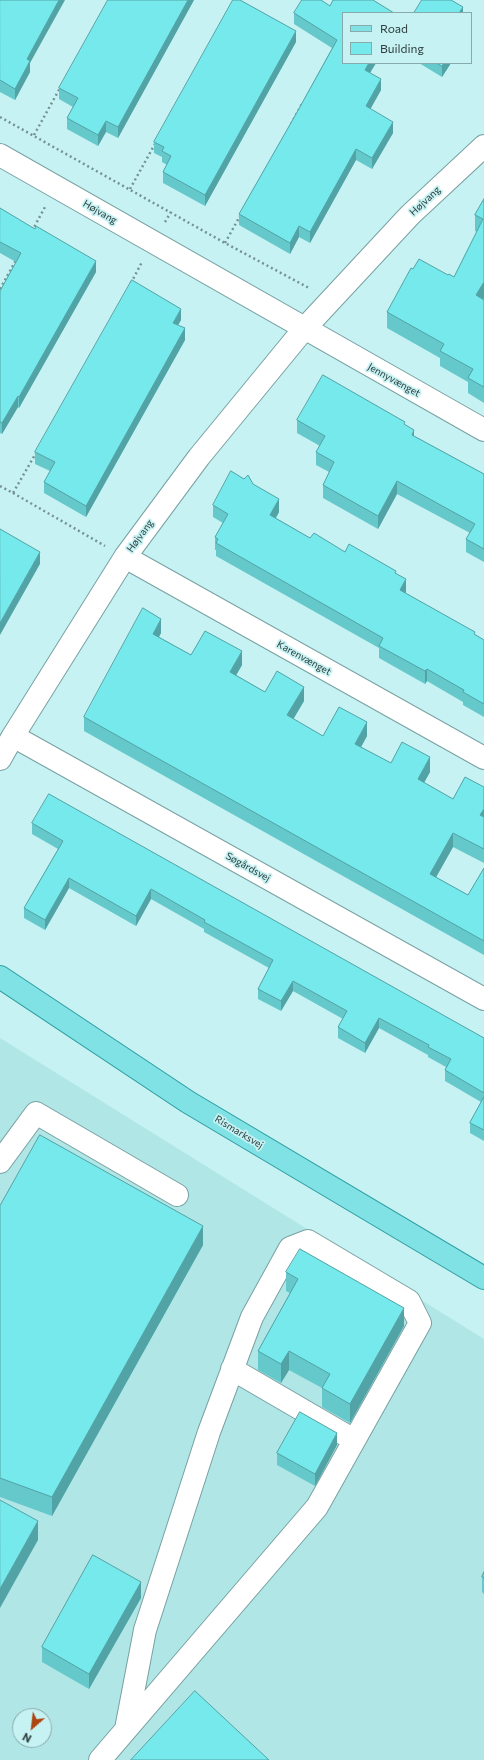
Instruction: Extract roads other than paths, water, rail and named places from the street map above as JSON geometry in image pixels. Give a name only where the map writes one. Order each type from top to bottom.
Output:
[{"type":"main road","name":"Rismarksvej","points":[[0,977],[188,1102],[484,1278]]},
{"type":"street","name":"Højvang","points":[[0,759],[125,557],[199,457],[304,329],[410,215],[484,146]]},
{"type":"street","name":"Højvang","points":[[0,155],[304,329]]},
{"type":"street","name":"Jennyvænget","points":[[304,329],[484,430]]},
{"type":"street","name":"Karenvænget","points":[[125,557],[484,758]]},
{"type":"street","name":"Søgårdsvej","points":[[13,736],[484,999]]},
{"type":"street","points":[[0,1162],[36,1113],[177,1195]]},
{"type":"street","points":[[100,1760],[317,1507],[420,1323],[409,1301],[308,1241],[290,1248],[252,1317],[232,1369],[209,1432],[145,1630],[126,1729]]},
{"type":"street","points":[[232,1369],[354,1440]]}]
